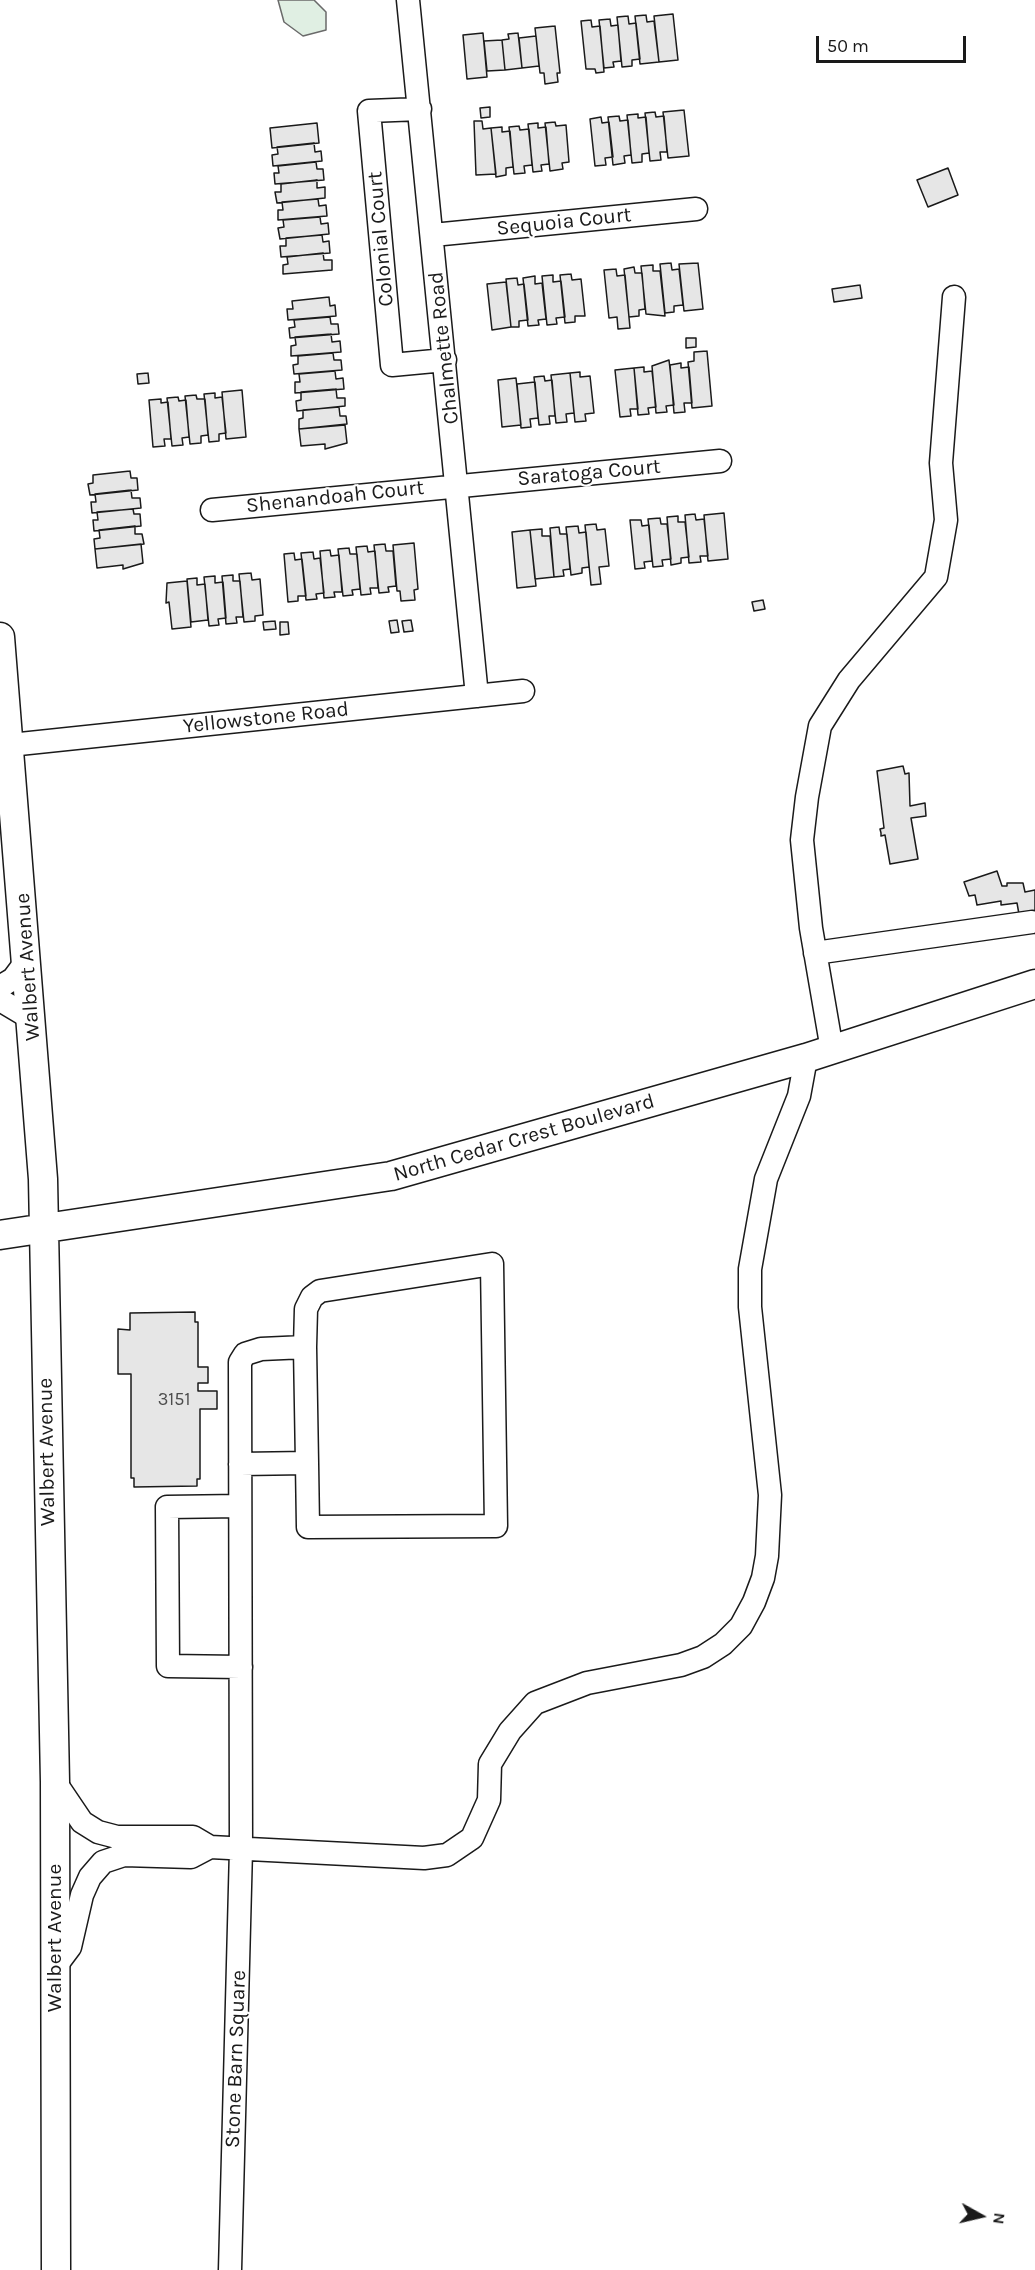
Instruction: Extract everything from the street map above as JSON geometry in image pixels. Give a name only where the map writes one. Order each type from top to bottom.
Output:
[{"type":"main road","name":"Walbert Avenue","points":[[0,636],[5,746],[27,954],[43,1179],[55,1782],[56,2270]]},
{"type":"main road","name":"North Cedar Crest Boulevard","points":[[0,1235],[391,1176],[819,1054],[1035,984]]},
{"type":"street","name":"Chalmette Road","points":[[408,0],[458,484],[477,696]]},
{"type":"street","name":"Colonial Court","points":[[420,109],[369,111],[392,365],[445,360]]},
{"type":"street","name":"Sequoia Court","points":[[433,235],[696,209]]},
{"type":"street","points":[[55,1782],[82,1822],[98,1832],[117,1837],[193,1837],[210,1847],[242,1849],[424,1858],[447,1855],[472,1838],[489,1800],[490,1764],[510,1731],[535,1703],[587,1683],[681,1665],[703,1657],[723,1644],[741,1626],[763,1578],[770,1495],[750,1307],[750,1269],[766,1179],[799,1096],[819,1054],[815,953],[802,840],[820,726],[849,680],[936,578],[946,520],[941,463],[954,297]]},
{"type":"street","name":"Saratoga Court","points":[[458,484],[720,461]]},
{"type":"street","name":"Shenandoah Court","points":[[212,510],[458,484]]},
{"type":"street","name":"Yellowstone Road","points":[[5,746],[523,691]]},
{"type":"street","points":[[815,953],[1032,922]]},
{"type":"street","points":[[0,987],[13,979],[22,967],[27,954]]},
{"type":"street","points":[[0,999],[32,1019]]},
{"type":"street","points":[[492,1264],[496,1526],[308,1527],[305,1347],[306,1309],[312,1297],[320,1291],[492,1264]]},
{"type":"street","name":"Stone Barn Square","points":[[230,2270],[242,1849],[240,1362],[245,1354],[261,1349],[305,1347]]},
{"type":"street","points":[[240,1464],[307,1463]]},
{"type":"street","points":[[240,1506],[167,1507],[168,1666],[241,1667]]},
{"type":"street","points":[[56,1966],[70,1947],[81,1895],[90,1877],[103,1862],[124,1856],[191,1857],[210,1847]]},
{"type":"green space","points":[[278,0],[314,0],[326,12],[326,30],[303,36],[284,22]]},
{"type":"building","points":[[673,14],[678,60],[659,62],[654,16]]},
{"type":"building","points":[[646,15],[647,22],[654,21],[659,62],[640,64],[635,16]]},
{"type":"building","points":[[628,16],[629,24],[636,23],[640,59],[632,60],[632,66],[622,67],[617,17]]},
{"type":"building","points":[[610,19],[611,26],[618,25],[621,61],[613,62],[614,67],[604,68],[599,20]]},
{"type":"building","points":[[591,20],[592,27],[600,26],[604,72],[596,73],[595,69],[586,69],[581,21]]},
{"type":"building","points":[[555,26],[560,73],[557,73],[558,82],[545,84],[544,73],[540,73],[535,28]]},
{"type":"building","points":[[483,33],[487,77],[467,79],[463,35]]},
{"type":"building","points":[[518,33],[522,68],[505,70],[502,40],[509,39],[508,34]]},
{"type":"building","points":[[536,36],[539,66],[522,68],[519,38]]},
{"type":"building","points":[[502,40],[505,70],[487,71],[484,41]]},
{"type":"building","points":[[490,107],[490,117],[481,118],[480,108]]},
{"type":"building","points":[[684,110],[689,156],[668,158],[663,112]]},
{"type":"building","points":[[655,112],[656,117],[664,116],[667,152],[660,152],[661,160],[650,161],[645,113]]},
{"type":"building","points":[[638,114],[638,118],[646,117],[649,153],[642,154],[642,162],[632,163],[627,115]]},
{"type":"building","points":[[619,116],[620,121],[628,120],[631,155],[624,156],[625,163],[613,165],[608,117]]},
{"type":"building","points":[[601,117],[602,123],[609,122],[613,157],[605,158],[606,165],[595,166],[590,119]]},
{"type":"building","points":[[474,121],[482,121],[483,129],[491,128],[496,174],[476,175]]},
{"type":"building","points":[[555,122],[556,126],[566,125],[569,162],[562,163],[563,169],[550,171],[545,123]]},
{"type":"building","points":[[317,123],[319,143],[272,148],[270,128]]},
{"type":"building","points":[[538,123],[538,128],[546,127],[549,164],[541,165],[542,171],[533,172],[528,124]]},
{"type":"building","points":[[519,126],[520,130],[529,129],[532,165],[524,166],[525,173],[514,174],[509,127]]},
{"type":"building","points":[[502,127],[502,132],[510,131],[513,167],[506,168],[506,175],[496,177],[491,128]]},
{"type":"building","points":[[314,143],[315,152],[321,151],[322,161],[273,166],[272,155],[278,154],[277,147]]},
{"type":"building","points":[[316,162],[317,169],[323,169],[324,180],[275,184],[274,173],[279,173],[278,166]]},
{"type":"building","points":[[948,168],[958,195],[928,207],[917,180]]},
{"type":"building","points":[[317,180],[317,188],[325,187],[325,198],[277,203],[275,192],[281,192],[281,184]]},
{"type":"building","points":[[318,199],[319,206],[326,205],[327,216],[278,220],[278,210],[283,210],[282,202]]},
{"type":"building","points":[[320,217],[321,224],[328,223],[329,234],[280,239],[278,228],[284,227],[283,220]]},
{"type":"building","points":[[322,235],[323,242],[329,241],[330,253],[281,257],[280,246],[286,246],[286,238]]},
{"type":"building","points":[[323,253],[324,260],[332,260],[332,270],[283,274],[283,265],[288,264],[287,257]]},
{"type":"building","points":[[671,263],[672,270],[679,269],[683,305],[674,306],[674,312],[665,313],[660,264]]},
{"type":"building","points":[[698,263],[703,309],[684,311],[679,264]]},
{"type":"building","points":[[653,265],[653,271],[660,271],[665,316],[646,314],[641,266]]},
{"type":"building","points":[[634,267],[635,273],[642,273],[645,309],[639,310],[639,316],[629,317],[624,269]]},
{"type":"building","points":[[616,269],[617,276],[625,275],[630,328],[618,329],[617,317],[609,318],[604,270]]},
{"type":"building","points":[[571,274],[572,280],[581,279],[585,316],[575,316],[575,322],[565,323],[560,275]]},
{"type":"building","points":[[553,275],[553,282],[561,281],[565,317],[556,318],[557,324],[547,325],[542,276]]},
{"type":"building","points":[[535,276],[535,284],[542,283],[546,319],[538,320],[539,325],[528,326],[523,278]]},
{"type":"building","points":[[517,278],[518,285],[524,284],[528,320],[519,321],[519,327],[511,327],[506,279]]},
{"type":"building","points":[[506,282],[511,327],[492,330],[487,284]]},
{"type":"building","points":[[860,285],[862,298],[834,302],[832,289]]},
{"type":"building","points":[[329,297],[330,306],[335,305],[336,316],[288,320],[287,309],[293,309],[292,301]]},
{"type":"building","points":[[330,317],[331,324],[338,324],[339,334],[290,338],[289,328],[295,327],[294,320]]},
{"type":"building","points":[[331,334],[332,342],[340,341],[341,352],[291,356],[291,346],[296,345],[295,337]]},
{"type":"building","points":[[686,338],[696,338],[696,347],[686,348]]},
{"type":"building","points":[[707,351],[712,406],[692,408],[688,362],[694,361],[694,352]]},
{"type":"building","points":[[333,353],[334,360],[341,360],[342,370],[294,374],[293,365],[298,364],[298,356]]},
{"type":"building","points":[[669,360],[674,405],[666,406],[667,412],[656,413],[652,366]]},
{"type":"building","points":[[681,363],[681,368],[689,367],[692,403],[684,403],[685,412],[674,413],[670,365]]},
{"type":"building","points":[[644,367],[644,372],[652,371],[656,407],[648,408],[649,414],[638,415],[634,368]]},
{"type":"building","points":[[634,368],[638,409],[630,409],[631,416],[620,417],[615,370]]},
{"type":"building","points":[[335,371],[336,379],[343,378],[344,389],[295,393],[295,382],[300,382],[299,374]]},
{"type":"building","points":[[580,372],[580,377],[590,376],[594,413],[585,414],[586,421],[575,422],[570,373]]},
{"type":"building","points":[[148,373],[149,383],[138,384],[137,374]]},
{"type":"building","points":[[570,373],[574,413],[566,414],[567,422],[556,423],[551,375]]},
{"type":"building","points":[[544,376],[545,381],[552,380],[555,416],[549,416],[550,424],[539,425],[534,377]]},
{"type":"building","points":[[516,378],[521,425],[502,427],[498,380]]},
{"type":"building","points":[[535,382],[538,418],[530,419],[531,427],[521,428],[517,384]]},
{"type":"building","points":[[336,389],[337,398],[345,398],[345,406],[297,411],[296,401],[301,400],[301,392]]},
{"type":"building","points":[[242,390],[246,437],[226,439],[222,392]]},
{"type":"building","points":[[215,393],[215,398],[222,397],[226,433],[219,434],[219,441],[209,442],[204,394]]},
{"type":"building","points":[[196,395],[197,399],[205,399],[208,435],[201,436],[201,443],[190,444],[185,396]]},
{"type":"building","points":[[178,397],[179,401],[186,400],[189,437],[182,438],[183,445],[172,446],[167,398]]},
{"type":"building","points":[[161,399],[161,403],[168,402],[171,439],[164,439],[165,446],[153,447],[149,400]]},
{"type":"building","points":[[339,407],[340,416],[346,416],[347,424],[299,429],[299,419],[303,418],[303,410]]},
{"type":"building","points":[[345,425],[347,443],[325,449],[325,444],[301,446],[299,429]]},
{"type":"building","points":[[130,471],[131,478],[137,478],[138,490],[90,495],[88,484],[93,483],[93,475]]},
{"type":"building","points":[[131,490],[132,498],[140,498],[141,508],[92,513],[91,502],[96,502],[95,494]]},
{"type":"building","points":[[133,509],[134,514],[140,514],[141,526],[94,531],[93,520],[98,520],[97,512]]},
{"type":"building","points":[[724,513],[728,559],[708,561],[704,515]]},
{"type":"building","points":[[695,514],[696,520],[704,519],[708,556],[700,556],[701,562],[689,563],[685,515]]},
{"type":"building","points":[[678,516],[678,522],[685,522],[689,557],[681,558],[681,563],[671,565],[667,517]]},
{"type":"building","points":[[660,518],[661,524],[667,524],[671,559],[662,560],[663,566],[653,567],[648,519]]},
{"type":"building","points":[[630,520],[641,520],[642,526],[649,525],[652,561],[644,562],[645,568],[635,569]]},
{"type":"building","points":[[596,524],[597,530],[605,529],[609,566],[599,567],[601,584],[591,585],[585,525]]},
{"type":"building","points":[[135,526],[135,534],[142,534],[144,544],[95,549],[94,539],[100,538],[99,530]]},
{"type":"building","points":[[578,526],[579,533],[586,532],[589,567],[582,568],[582,573],[571,575],[566,527]]},
{"type":"building","points":[[559,527],[560,534],[567,534],[570,569],[563,570],[564,576],[554,577],[550,528]]},
{"type":"building","points":[[542,529],[542,536],[550,536],[554,577],[535,579],[530,530]]},
{"type":"building","points":[[530,530],[536,586],[517,588],[512,532]]},
{"type":"building","points":[[414,543],[418,589],[414,590],[415,600],[401,601],[400,591],[397,591],[393,545]]},
{"type":"building","points":[[141,544],[143,563],[123,569],[123,565],[97,568],[95,549]]},
{"type":"building","points":[[385,544],[386,551],[393,551],[396,586],[388,587],[389,592],[379,593],[374,545]]},
{"type":"building","points":[[367,546],[368,552],[375,551],[378,588],[370,588],[371,594],[361,595],[356,547]]},
{"type":"building","points":[[349,548],[350,554],[357,554],[360,589],[352,590],[353,595],[343,596],[338,549]]},
{"type":"building","points":[[330,550],[331,556],[339,555],[342,592],[334,592],[335,597],[324,598],[320,551]]},
{"type":"building","points":[[313,552],[314,559],[320,558],[324,593],[316,594],[317,599],[306,600],[301,553]]},
{"type":"building","points":[[294,553],[295,560],[302,559],[306,596],[298,596],[298,601],[288,602],[284,554]]},
{"type":"building","points":[[251,573],[252,580],[260,579],[263,615],[255,616],[255,621],[244,622],[239,574]]},
{"type":"building","points":[[233,575],[233,581],[240,581],[243,617],[236,617],[237,623],[226,624],[222,576]]},
{"type":"building","points":[[215,576],[215,583],[223,582],[226,618],[218,619],[219,625],[209,626],[204,577]]},
{"type":"building","points":[[197,578],[197,585],[205,584],[208,620],[191,622],[187,579]]},
{"type":"building","points":[[187,581],[191,627],[172,629],[169,602],[166,603],[167,583]]},
{"type":"building","points":[[763,600],[765,609],[754,611],[752,602]]},
{"type":"building","points":[[397,620],[399,632],[391,633],[389,621]]},
{"type":"building","points":[[411,620],[413,631],[404,632],[402,621]]},
{"type":"building","points":[[275,621],[276,629],[264,630],[263,622]]},
{"type":"building","points":[[280,622],[288,622],[289,634],[280,635]]},
{"type":"building","points":[[903,766],[905,774],[909,773],[910,806],[925,803],[926,816],[911,818],[918,859],[890,864],[885,835],[881,836],[880,829],[884,828],[877,771]]},
{"type":"building","points":[[997,871],[1002,886],[1007,886],[1007,883],[1023,883],[1025,892],[1035,890],[1035,917],[1020,920],[1017,903],[1001,905],[1001,901],[977,905],[975,895],[969,896],[964,882]]},
{"type":"building","points":[[195,1312],[195,1322],[198,1322],[198,1367],[208,1367],[208,1383],[198,1383],[198,1391],[217,1391],[217,1409],[200,1409],[200,1479],[197,1479],[197,1486],[134,1487],[134,1478],[131,1478],[131,1374],[118,1374],[118,1329],[130,1330],[130,1313]]}]
